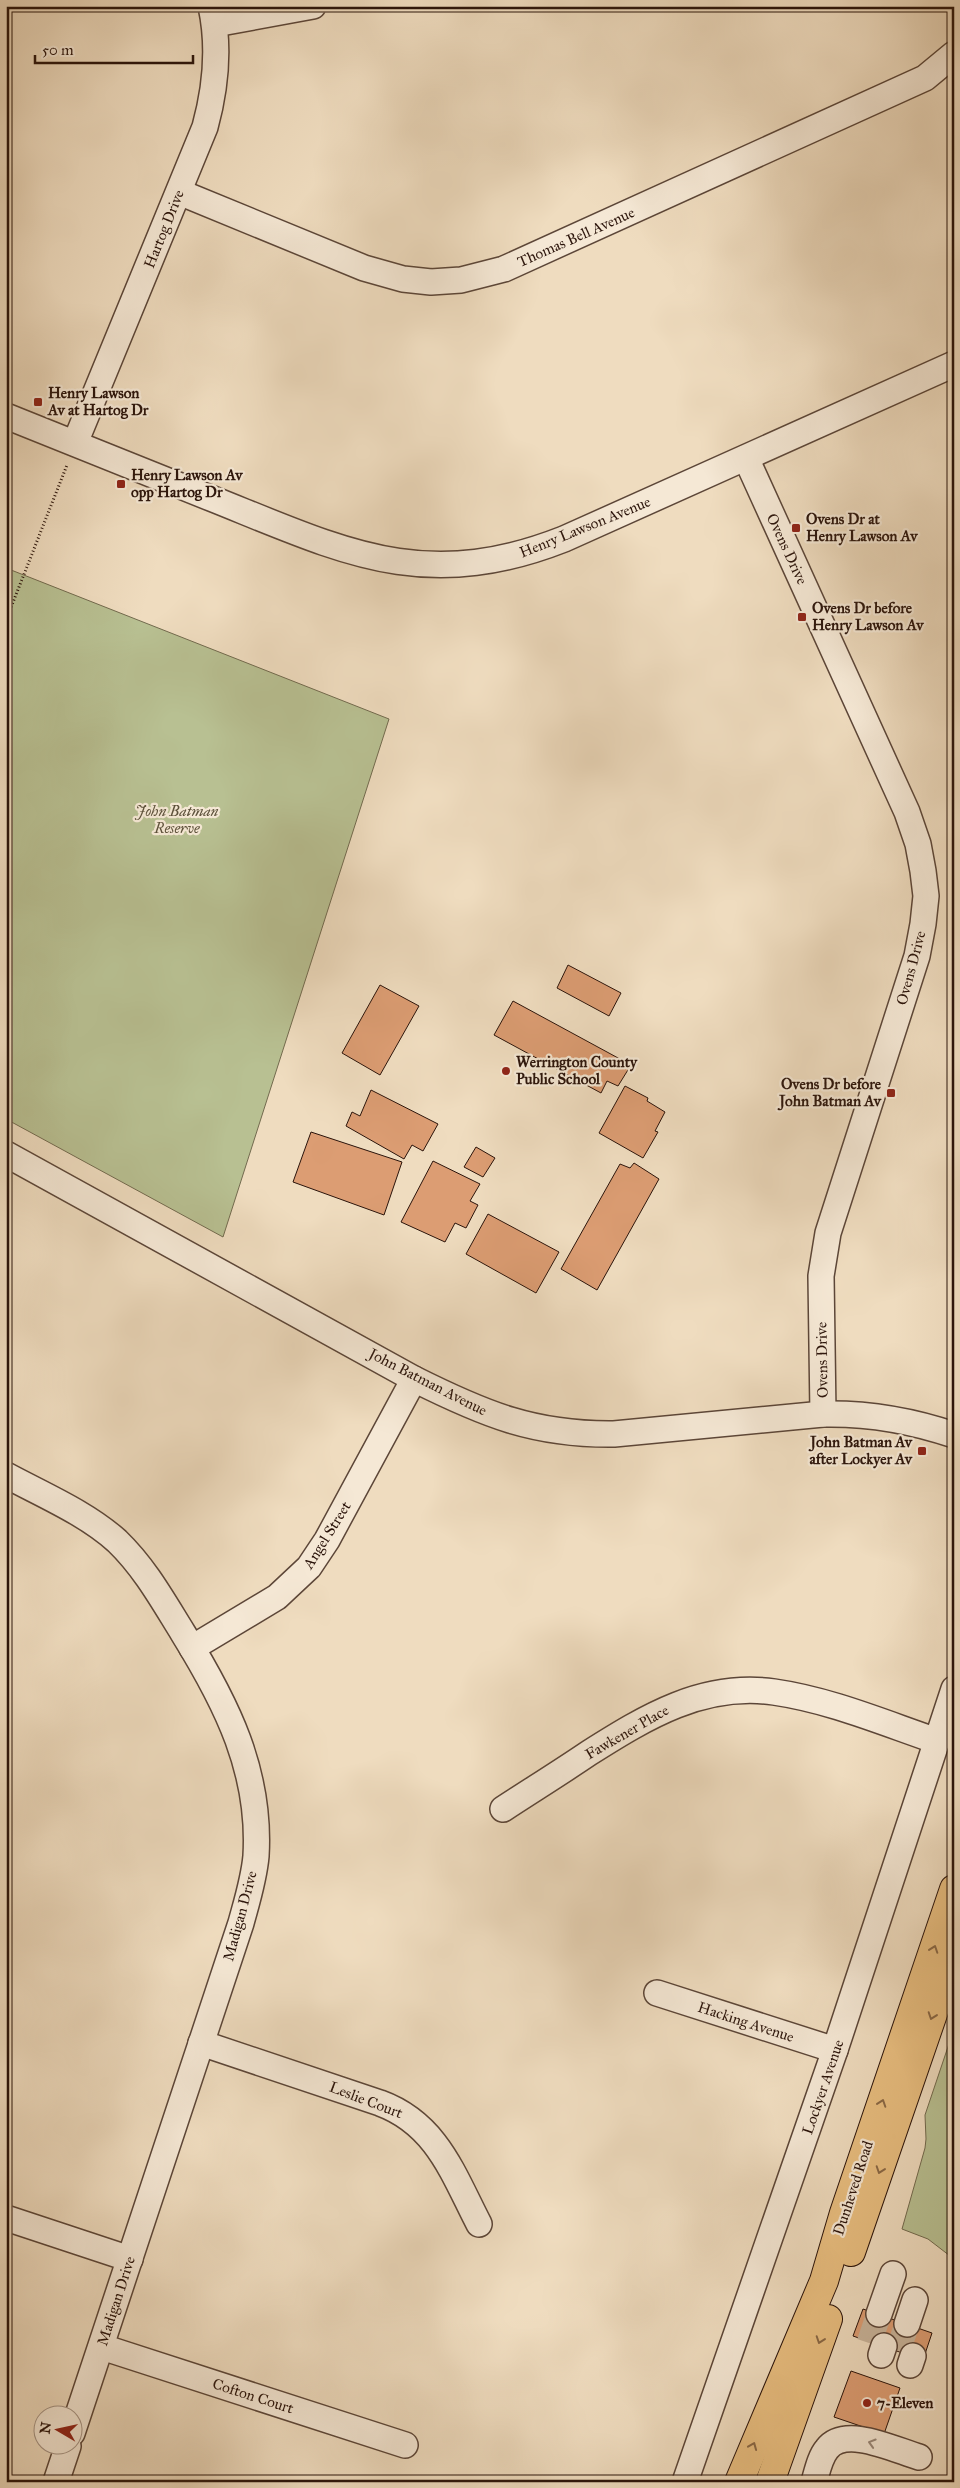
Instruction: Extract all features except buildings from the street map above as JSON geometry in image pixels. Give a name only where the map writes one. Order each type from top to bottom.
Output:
[{"type":"main road","name":"Dunheved Road","points":[[739,2482],[824,2281],[844,2213],[954,1889]]},
{"type":"main road","name":"Dunheved Road","points":[[770,2482],[954,1953]]},
{"type":"street","points":[[213,15],[313,6]]},
{"type":"street","name":"Hartog Drive","points":[[75,444],[179,192],[211,106],[217,63],[213,15]]},
{"type":"street","name":"Thomas Bell Avenue","points":[[179,192],[376,272],[403,279],[424,281],[475,278],[504,270],[925,78],[954,54]]},
{"type":"street","name":"Henry Lawson Avenue","points":[[6,416],[337,548],[397,562],[436,565],[490,561],[536,550],[954,364]]},
{"type":"street","name":"Ovens Drive","points":[[746,458],[907,812],[918,844],[926,896],[917,956],[828,1232],[822,1261],[823,1414]]},
{"type":"street","name":"John Batman Avenue","points":[[6,1154],[414,1379],[472,1408],[507,1420],[544,1430],[614,1434],[823,1414],[857,1413],[897,1418],[954,1435]]},
{"type":"street","name":"Angel Street","points":[[192,1648],[277,1597],[309,1567],[327,1540],[414,1379]]},
{"type":"street","name":"Madigan Drive","points":[[6,1476],[80,1516],[116,1540],[150,1578],[192,1648],[230,1718],[244,1753],[253,1788],[256,1823],[256,1858],[250,1890],[81,2406]]},
{"type":"street","name":"Lockyer Avenue","points":[[685,2482],[835,2050],[954,1689]]},
{"type":"street","name":"Fawkener Place","points":[[503,1809],[639,1721],[677,1703],[717,1692],[752,1690],[792,1696],[937,1741]]},
{"type":"street","name":"Hacking Avenue","points":[[657,1993],[835,2050]]},
{"type":"street","name":"Leslie Court","points":[[201,2043],[380,2103],[405,2114],[427,2132],[438,2145],[479,2224]]},
{"type":"street","points":[[6,2218],[130,2259]]},
{"type":"street","name":"Cofton Court","points":[[102,2347],[405,2445]]},
{"type":"street","points":[[814,2482],[824,2453],[828,2447],[842,2438],[854,2438],[919,2458]]},
{"type":"street","points":[[56,2482],[65,2456]]},
{"type":"path","points":[[6,620],[75,444]]},
{"type":"green space","name":"John Batman Reserve","points":[[6,568],[389,719],[223,1237],[6,1119]]},
{"type":"green space","points":[[954,2029],[954,2259],[928,2239],[902,2229],[925,2148],[925,2115]]},
{"type":"tunnel","points":[[869,2343],[879,2314]]},
{"type":"tunnel","points":[[898,2351],[907,2324]]},
{"type":"place","name":"Henry Lawson Av at Hartog Dr","points":[[38,402]]},
{"type":"place","name":"Henry Lawson Av opp Hartog Dr","points":[[121,484]]},
{"type":"place","name":"Ovens Dr at Henry Lawson Av","points":[[796,528]]},
{"type":"place","name":"Ovens Dr before Henry Lawson Av","points":[[802,617]]},
{"type":"place","name":"Werrington County Public School","points":[[506,1071]]},
{"type":"place","name":"Ovens Dr before John Batman Av","points":[[891,1093]]},
{"type":"place","name":"John Batman Av after Lockyer Av","points":[[922,1451]]},
{"type":"place","name":"7-Eleven","points":[[867,2403]]}]
